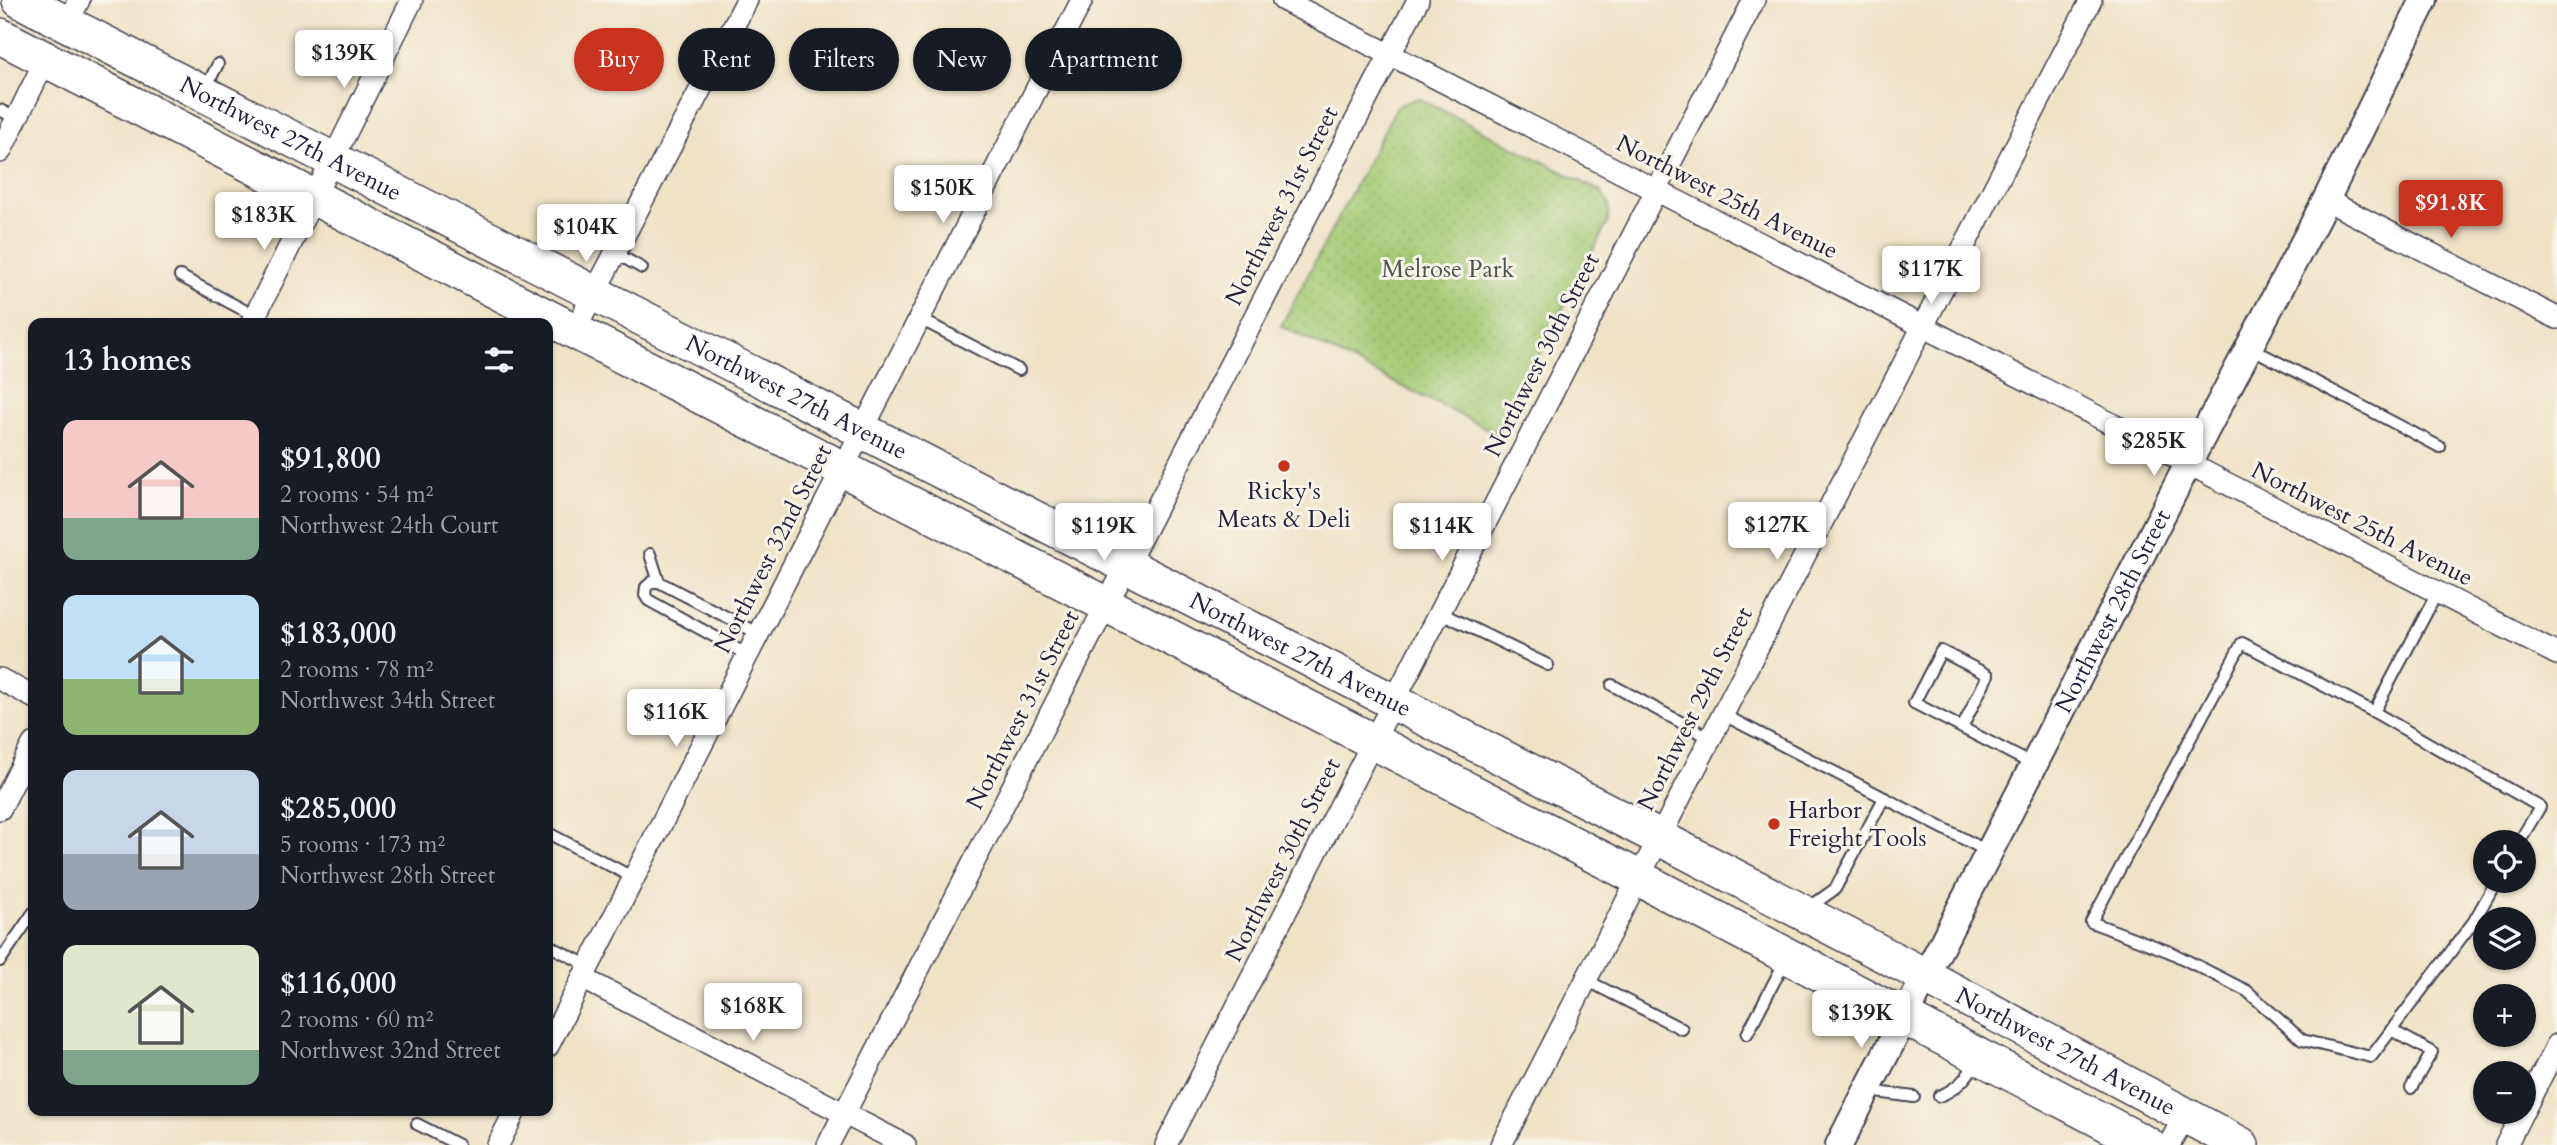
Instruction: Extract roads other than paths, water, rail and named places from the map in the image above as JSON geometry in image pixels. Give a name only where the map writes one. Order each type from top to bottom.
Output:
[{"type":"highway","name":"Northwest 27th Avenue","points":[[20,0],[73,12],[98,40],[210,78],[332,160],[863,429],[1925,976],[2177,1130],[2241,1145]]},
{"type":"highway","name":"Northwest 27th Avenue","points":[[0,36],[547,318]]},
{"type":"highway","points":[[46,60],[62,45],[75,39],[98,40]]},
{"type":"highway","name":"Northwest 27th Avenue","points":[[553,321],[1637,877],[2148,1145]]},
{"type":"street","points":[[574,332],[747,0]]},
{"type":"street","name":"Northwest 32nd Street","points":[[553,1036],[1082,0]]},
{"type":"street","name":"Northwest 25th Avenue","points":[[1283,0],[2557,654]]},
{"type":"street","name":"Northwest 31st Street","points":[[828,1145],[1418,0]]},
{"type":"street","name":"Northwest 30th Street","points":[[1166,1145],[1754,0]]},
{"type":"street","name":"Northwest 29th Street","points":[[1501,1145],[2091,0]]},
{"type":"street","name":"Northwest 28th Street","points":[[1839,1145],[2326,200],[2424,0]]},
{"type":"street","points":[[254,318],[315,199],[405,2]]},
{"type":"street","points":[[0,152],[8,114],[46,60]]},
{"type":"street","points":[[2326,200],[2557,318]]},
{"type":"street","points":[[0,679],[28,694]]},
{"type":"street","points":[[0,809],[28,754]]},
{"type":"street","points":[[585,972],[905,1145]]},
{"type":"street","points":[[2536,1086],[2557,1045]]},
{"type":"street","points":[[498,1145],[512,1116]]},
{"type":"street","points":[[2506,1145],[2516,1124]]},
{"type":"lane","points":[[615,253],[642,268]]},
{"type":"lane","points":[[180,276],[250,318]]},
{"type":"lane","points":[[918,318],[1019,370]]},
{"type":"lane","points":[[2249,347],[2440,447]]},
{"type":"lane","points":[[650,554],[659,582]]},
{"type":"lane","points":[[748,655],[648,600],[645,595],[646,587],[652,582],[659,582],[760,634]]},
{"type":"lane","points":[[2374,712],[2437,593]]},
{"type":"lane","points":[[1441,613],[1548,665]]},
{"type":"lane","points":[[2490,893],[2474,921],[2371,1057],[2302,1040],[2247,991],[2170,952],[2091,922],[2242,643],[2374,712],[2540,807],[2526,830]]},
{"type":"lane","points":[[1962,728],[1988,675],[1941,652],[1914,703],[1962,728],[2034,765]]},
{"type":"lane","points":[[1612,685],[1710,738]]},
{"type":"lane","points":[[1722,714],[1989,852]]},
{"type":"lane","points":[[1802,912],[1835,889],[1884,798]]},
{"type":"lane","points":[[553,836],[634,878]]},
{"type":"lane","points":[[0,961],[28,920]]},
{"type":"lane","points":[[553,949],[585,972]]},
{"type":"lane","points":[[1747,1034],[1788,956]]},
{"type":"lane","points":[[1586,981],[1682,1029]]},
{"type":"lane","points":[[2391,1030],[2432,1052],[2411,1088]]},
{"type":"lane","points":[[1939,1096],[1951,1092],[1966,1079],[1979,1056]]},
{"type":"lane","points":[[1867,1091],[1914,1097]]},
{"type":"lane","points":[[417,1125],[458,1145]]},
{"type":"place","name":"Ricky's Meats & Deli","points":[[1284,466]]},
{"type":"place","name":"Harbor Freight Tools","points":[[1774,824]]},
{"type":"park label","name":"Melrose Park","points":[[1448,269]]}]
